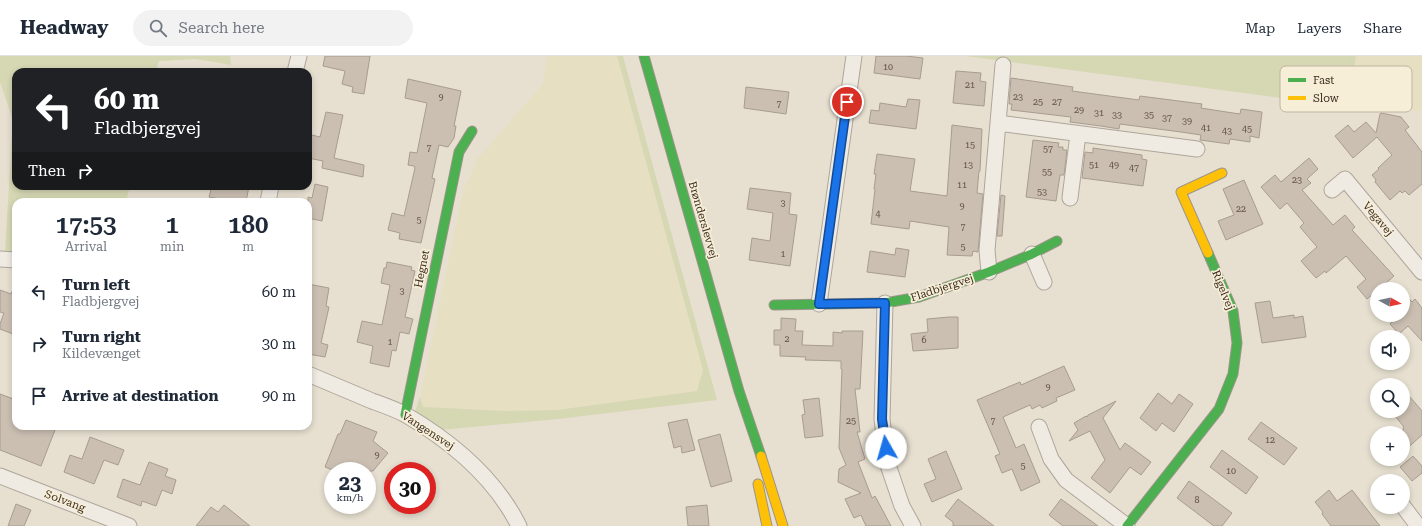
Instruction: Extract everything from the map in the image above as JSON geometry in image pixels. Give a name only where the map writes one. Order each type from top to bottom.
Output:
[{"type":"street","points":[[296,68],[299,56]]},
{"type":"street","name":"Brønderslevvej","points":[[644,56],[739,391],[783,526]]},
{"type":"street","points":[[819,304],[854,56]]},
{"type":"street","points":[[989,272],[987,250],[1003,65]]},
{"type":"street","points":[[998,123],[1197,149]]},
{"type":"street","name":"Hegnet","points":[[405,415],[458,152],[472,131]]},
{"type":"street","points":[[1070,198],[1078,134]]},
{"type":"street","name":"Rigelvej","points":[[1039,427],[1051,459],[1066,480],[1127,526],[1219,409],[1234,374],[1237,343],[1233,311],[1181,192],[1222,173]]},
{"type":"street","name":"Vegavej","points":[[1332,190],[1344,179],[1422,272]]},
{"type":"street","name":"Fladbjergvej","points":[[774,305],[885,303],[919,297],[989,272],[1032,254],[1057,241]]},
{"type":"street","points":[[1032,254],[1044,282]]},
{"type":"street","points":[[0,259],[12,260]]},
{"type":"street","points":[[885,303],[882,419],[887,462],[902,506],[913,526]]},
{"type":"street","name":"Vangensvej","points":[[312,376],[405,415],[446,441],[469,460],[492,484],[519,526]]},
{"type":"street","name":"Brønderslevvej","points":[[739,391],[753,459]]},
{"type":"street","points":[[756,474],[767,526]]},
{"type":"street","name":"Solvang","points":[[0,476],[129,526]]},
{"type":"street","points":[[1409,514],[1418,526]]},
{"type":"shaded area","points":[[547,56],[617,56],[703,370],[697,391],[557,410],[505,411],[423,407],[420,397],[463,191],[478,158],[543,84]]},
{"type":"shaded area","points":[[1356,56],[1422,56],[1422,111],[1412,110],[1412,66],[1354,66]]},
{"type":"green space","points":[[0,56],[230,56],[231,65],[196,59],[159,61],[157,68],[12,68],[12,117],[0,82]]},
{"type":"green space","points":[[617,56],[623,56],[717,400],[558,419],[440,430],[414,414],[420,397],[423,407],[505,411],[557,410],[697,391],[703,370]]},
{"type":"green space","points":[[966,56],[1356,56],[1354,66],[1280,66],[1280,98]]},
{"type":"green space","points":[[12,136],[12,190],[129,190],[127,198],[12,198],[12,252],[5,251]]},
{"type":"building","points":[[325,56],[370,56],[364,94],[352,92],[353,87],[342,84],[345,71],[323,66]]},
{"type":"building","points":[[876,56],[906,56],[923,58],[920,79],[874,73]]},
{"type":"building","points":[[956,71],[981,73],[980,81],[986,82],[984,106],[953,103]]},
{"type":"building","points":[[1011,78],[1073,87],[1072,91],[1139,100],[1140,96],[1202,104],[1201,108],[1240,114],[1241,109],[1262,112],[1259,138],[1250,136],[1250,142],[1230,139],[1229,144],[1200,140],[1201,135],[1120,124],[1119,129],[1070,122],[1071,117],[1011,110],[1012,104],[1009,104]]},
{"type":"building","points":[[408,79],[461,91],[454,126],[456,126],[454,138],[448,147],[439,145],[432,178],[435,179],[421,243],[399,239],[400,233],[388,230],[392,213],[404,216],[415,168],[414,166],[408,165],[410,152],[417,153],[427,103],[405,98]]},
{"type":"building","points":[[746,87],[789,92],[786,114],[744,108]]},
{"type":"building","points":[[908,99],[920,100],[916,129],[869,123],[871,110],[879,111],[880,103],[906,107]]},
{"type":"building","points":[[326,112],[343,115],[334,158],[364,165],[363,177],[322,168],[323,161],[312,159],[312,135],[320,137]]},
{"type":"building","points":[[1381,113],[1401,117],[1409,127],[1405,130],[1422,152],[1422,184],[1409,195],[1405,191],[1402,193],[1400,191],[1390,200],[1375,182],[1376,180],[1372,175],[1392,155],[1377,137],[1353,158],[1335,136],[1348,125],[1354,132],[1366,122],[1376,133]]},
{"type":"building","points":[[952,125],[982,129],[980,171],[977,193],[983,194],[978,252],[973,251],[972,256],[947,255],[949,227],[910,221],[909,229],[871,224],[876,174],[874,174],[877,154],[915,159],[910,191],[947,196]]},
{"type":"building","points":[[1033,140],[1059,143],[1058,147],[1063,147],[1063,150],[1067,150],[1064,175],[1060,175],[1056,201],[1026,197]]},
{"type":"building","points":[[1093,148],[1142,155],[1142,159],[1147,160],[1143,186],[1082,178],[1085,152],[1093,153]]},
{"type":"building","points":[[1309,158],[1318,169],[1307,179],[1311,183],[1302,190],[1333,225],[1345,215],[1355,227],[1352,230],[1394,276],[1387,282],[1370,282],[1370,297],[1367,299],[1357,287],[1366,279],[1346,256],[1326,273],[1325,271],[1316,278],[1301,261],[1317,247],[1300,227],[1304,223],[1287,203],[1280,209],[1261,187],[1275,175],[1281,182]]},
{"type":"building","points":[[1244,180],[1263,224],[1226,240],[1218,221],[1234,215],[1223,189]]},
{"type":"building","points":[[315,184],[328,187],[322,221],[312,219],[312,198]]},
{"type":"building","points":[[750,188],[791,193],[789,214],[797,215],[790,266],[749,260],[752,238],[770,241],[773,213],[747,209]]},
{"type":"building","points":[[211,190],[248,190],[247,198],[209,197]]},
{"type":"building","points":[[1001,195],[1005,196],[1002,236],[997,236]]},
{"type":"building","points":[[896,248],[909,250],[905,277],[867,272],[870,251],[895,255]]},
{"type":"building","points":[[387,262],[412,267],[411,270],[415,271],[405,317],[413,319],[409,334],[400,332],[396,351],[392,350],[389,367],[370,363],[373,346],[357,342],[362,321],[382,325],[390,285],[381,283],[384,268],[386,268]]},
{"type":"building","points":[[312,285],[329,288],[326,306],[329,307],[321,343],[328,345],[325,357],[312,355]]},
{"type":"building","points":[[0,290],[11,294],[12,292],[12,334],[0,329],[0,324],[4,313],[0,312]]},
{"type":"building","points":[[1415,299],[1422,308],[1422,341],[1408,326],[1404,330],[1395,330],[1390,324],[1392,322],[1410,322],[1410,300],[1412,302]]},
{"type":"building","points":[[1270,301],[1273,318],[1294,315],[1294,318],[1303,316],[1306,337],[1262,343],[1255,303]]},
{"type":"building","points":[[958,317],[958,348],[913,351],[911,334],[928,332],[927,319]]},
{"type":"building","points":[[781,318],[796,319],[795,331],[803,331],[802,345],[833,346],[833,332],[842,333],[842,331],[863,331],[860,389],[855,389],[860,432],[857,432],[865,459],[858,462],[872,498],[875,496],[891,526],[866,526],[861,515],[854,518],[845,499],[861,493],[838,482],[839,469],[846,465],[839,448],[841,361],[805,360],[806,357],[780,356],[780,345],[774,345],[774,330],[781,330]]},
{"type":"building","points":[[1064,366],[1075,390],[1056,398],[1057,401],[1042,408],[1040,405],[1032,409],[1030,405],[1003,417],[1016,448],[1024,444],[1040,482],[1021,491],[1012,469],[1002,473],[995,456],[1000,454],[977,400],[1020,382],[1021,385]]},
{"type":"building","points":[[1158,393],[1172,404],[1179,394],[1193,404],[1174,432],[1162,423],[1156,431],[1140,418]]},
{"type":"building","points":[[0,394],[12,398],[12,430],[55,430],[41,466],[0,450]]},
{"type":"building","points":[[1410,397],[1422,411],[1422,435],[1410,446],[1410,426],[1403,426],[1397,418],[1410,418]]},
{"type":"building","points":[[819,398],[823,436],[805,438],[802,415],[805,414],[803,400]]},
{"type":"building","points":[[1116,401],[1103,418],[1120,450],[1125,443],[1151,462],[1141,475],[1130,467],[1110,493],[1091,478],[1105,460],[1090,431],[1069,441],[1078,430],[1074,423]]},
{"type":"building","points":[[687,419],[695,450],[682,453],[681,446],[674,448],[668,423]]},
{"type":"building","points":[[346,420],[377,432],[373,441],[388,453],[376,467],[376,462],[327,462],[338,434],[340,434]]},
{"type":"building","points":[[1261,422],[1297,448],[1284,465],[1248,439]]},
{"type":"building","points":[[720,434],[732,481],[711,487],[698,440]]},
{"type":"building","points":[[90,437],[124,450],[118,465],[104,460],[94,484],[64,472],[70,455],[82,459]]},
{"type":"building","points":[[1222,450],[1258,477],[1246,494],[1210,467]]},
{"type":"building","points":[[946,451],[962,489],[932,502],[924,484],[936,479],[928,459]]},
{"type":"building","points":[[1413,456],[1422,466],[1422,473],[1412,481],[1410,479],[1410,474],[1406,474],[1400,467],[1410,466],[1410,459]]},
{"type":"building","points":[[149,462],[168,469],[165,476],[176,480],[172,494],[162,490],[156,506],[142,501],[141,506],[117,497],[123,479],[140,485]]},
{"type":"building","points":[[1189,481],[1232,513],[1222,526],[1214,526],[1177,498]]},
{"type":"building","points":[[1329,490],[1337,501],[1352,490],[1380,526],[1331,526],[1315,502]]},
{"type":"building","points":[[958,499],[994,526],[953,526],[953,522],[945,516]]},
{"type":"building","points":[[1061,499],[1098,526],[1063,526],[1049,515]]},
{"type":"building","points":[[16,504],[31,510],[24,526],[8,526]]},
{"type":"building","points":[[224,505],[250,526],[196,526],[211,507],[218,512]]},
{"type":"building","points":[[707,505],[709,526],[688,526],[686,507]]},
{"type":"traffic: fast","points":[[644,56],[739,391],[761,456]]},
{"type":"traffic: fast","points":[[405,415],[459,152],[472,131]]},
{"type":"traffic: fast","points":[[774,305],[885,303],[919,297],[989,272],[1032,254],[1057,241]]},
{"type":"traffic: fast","points":[[1127,526],[1219,409],[1233,374],[1237,343],[1233,311],[1208,253]]},
{"type":"traffic: slow","points":[[1208,253],[1181,192],[1222,173]]},
{"type":"traffic: slow","points":[[761,456],[783,526]]},
{"type":"traffic: slow","points":[[758,484],[767,526]]},
{"type":"route","points":[[847,102],[819,304],[885,303],[882,419],[886,448]]}]
